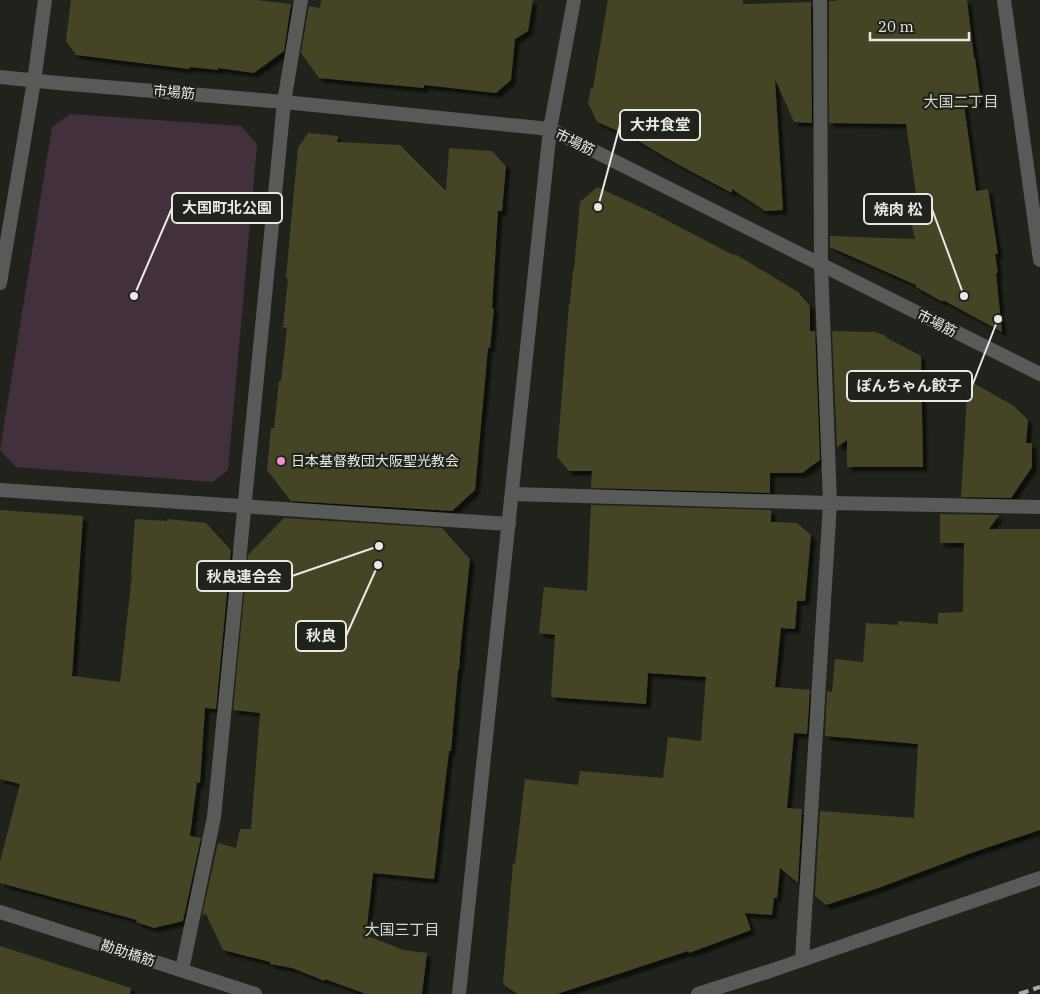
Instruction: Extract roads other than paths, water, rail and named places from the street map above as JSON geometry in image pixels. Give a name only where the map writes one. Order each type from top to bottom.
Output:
[{"type":"street","points":[[0,283],[34,81],[45,0]]},
{"type":"street","points":[[182,970],[214,817],[284,102],[301,0]]},
{"type":"street","points":[[458,994],[550,130],[574,0]]},
{"type":"street","points":[[802,960],[830,503],[820,265],[820,0]]},
{"type":"street","points":[[1004,0],[1040,260]]},
{"type":"street","name":"市場筋","points":[[0,77],[284,102],[550,130],[1040,374]]},
{"type":"street","points":[[0,490],[509,524]]},
{"type":"street","points":[[512,494],[1040,507]]},
{"type":"street","points":[[698,994],[1040,878]]},
{"type":"street","name":"勘助橋筋","points":[[0,912],[255,994]]},
{"type":"railway","points":[[1019,994],[1040,987]]},
{"type":"place","name":"大井食堂","points":[[598,207]]},
{"type":"place","name":"大国町北公園","points":[[134,296]]},
{"type":"place","name":"焼肉 松","points":[[964,296]]},
{"type":"place","name":"ぽんちゃん餃子","points":[[998,319]]},
{"type":"place","name":"日本基督教団大阪聖光教会","points":[[281,461]]},
{"type":"place","name":"秋良連合会","points":[[379,546]]},
{"type":"place","name":"秋良","points":[[378,565]]},
{"type":"district","name":"大国二丁目","points":[[961,102]]},
{"type":"district","name":"大国三丁目","points":[[402,930]]}]
